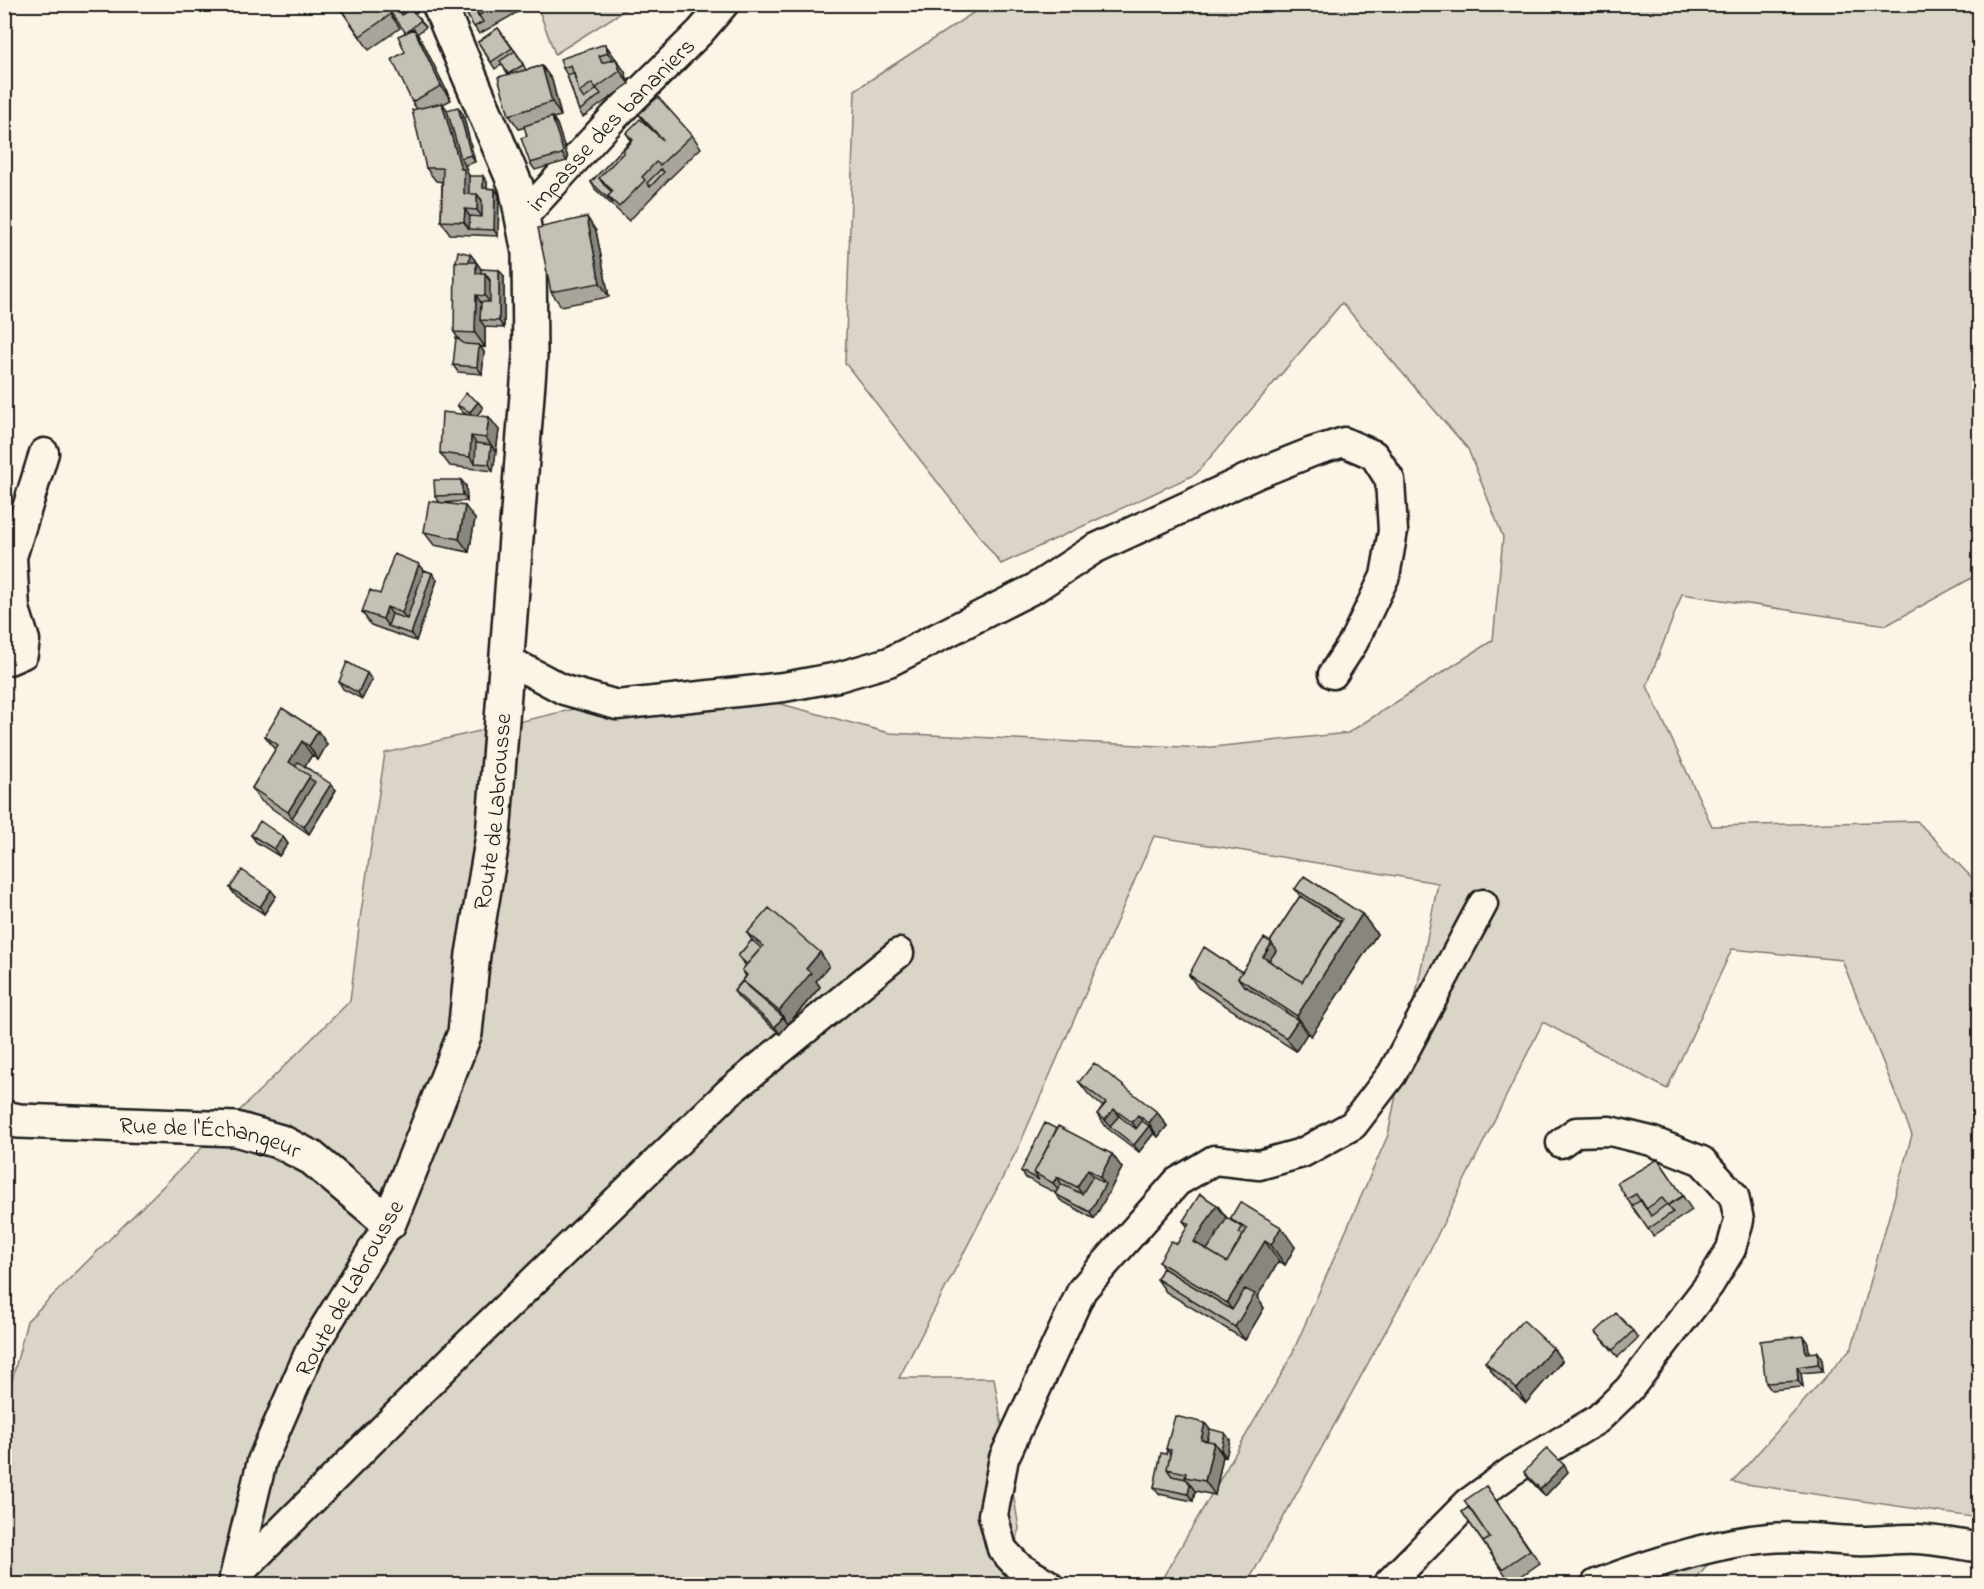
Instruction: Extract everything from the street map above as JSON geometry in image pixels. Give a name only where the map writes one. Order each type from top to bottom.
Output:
[{"type":"street","name":"Route de Labrousse","points":[[233,1581],[262,1461],[309,1353],[390,1223],[465,1033],[473,954],[494,836],[530,357],[529,253],[516,186],[439,4]]},
{"type":"street","name":"impasse des bananiers","points":[[523,217],[613,118],[700,32],[724,4]]},
{"type":"street","points":[[508,660],[564,690],[617,705],[784,687],[838,677],[889,662],[1035,588],[1094,549],[1257,474],[1344,442],[1374,455],[1390,480],[1393,531],[1385,576],[1353,643],[1333,674]]},
{"type":"street","points":[[4,659],[9,660],[23,654],[25,640],[15,609],[12,556],[44,453]]},
{"type":"street","points":[[1048,1584],[1019,1567],[1002,1549],[993,1515],[1004,1458],[1082,1290],[1177,1182],[1214,1160],[1259,1165],[1302,1153],[1353,1125],[1392,1074],[1484,904]]},
{"type":"street","points":[[233,1581],[461,1351],[729,1092],[899,952]]},
{"type":"street","name":"Rue de l'Échangeur","points":[[4,1118],[19,1121],[236,1129],[280,1142],[312,1158],[390,1223]]},
{"type":"street","points":[[1388,1584],[1468,1503],[1512,1471],[1598,1419],[1629,1389],[1709,1285],[1731,1249],[1739,1220],[1734,1196],[1702,1161],[1651,1141],[1610,1131],[1576,1132],[1561,1143]]},
{"type":"street","points":[[1596,1584],[1679,1556],[1769,1538],[1858,1541],[1914,1539],[1943,1541],[1980,1548]]},
{"type":"shaded area","points":[[537,4],[633,5],[555,54]]},
{"type":"shaded area","points":[[985,5],[1979,5],[1979,574],[1887,625],[1682,594],[1647,686],[1712,826],[1917,821],[1979,885],[1979,1518],[1732,1482],[1852,1347],[1912,1135],[1842,960],[1732,949],[1667,1089],[1543,1022],[1428,1254],[1247,1584],[1159,1584],[1288,1363],[1388,1135],[1438,883],[1154,836],[1019,1146],[899,1378],[994,1378],[1019,1528],[1008,1584],[5,1584],[5,1408],[27,1321],[350,1001],[385,753],[695,681],[889,733],[1203,748],[1348,733],[1493,640],[1503,537],[1468,449],[1342,303],[1196,474],[1001,564],[845,363],[855,90]]},
{"type":"shaded area","points":[[1712,1559],[1693,1584],[1630,1584]]},
{"type":"building","points":[[337,4],[383,4],[391,14],[360,36]]},
{"type":"building","points":[[384,4],[394,4],[402,15],[410,8],[421,20],[406,33]]},
{"type":"building","points":[[472,4],[497,4],[478,16]]},
{"type":"building","points":[[475,9],[483,22],[474,27],[467,14]]},
{"type":"building","points":[[498,28],[512,48],[491,62],[478,42]]},
{"type":"building","points":[[414,29],[441,86],[412,102],[392,59],[405,52],[398,36]]},
{"type":"building","points":[[605,44],[608,53],[599,56],[602,63],[616,59],[620,71],[596,88],[592,83],[579,92],[571,65],[563,68],[560,59]]},
{"type":"building","points":[[515,51],[523,65],[508,74],[500,61]]},
{"type":"building","points":[[542,66],[552,102],[509,115],[498,77]]},
{"type":"building","points":[[574,73],[579,92],[584,99],[597,89],[601,94],[579,111],[567,75]]},
{"type":"building","points":[[658,97],[692,135],[660,165],[656,162],[642,177],[645,180],[619,207],[608,196],[613,191],[599,178],[633,140],[626,133],[640,119],[663,140],[639,114]]},
{"type":"building","points":[[442,103],[461,169],[464,169],[464,194],[477,194],[477,210],[465,209],[464,222],[441,221],[443,168],[426,168],[412,110]]},
{"type":"building","points":[[458,107],[471,155],[461,158],[447,110]]},
{"type":"building","points":[[552,117],[562,154],[530,163],[521,138],[527,136],[524,126]]},
{"type":"building","points":[[631,140],[624,152],[599,178],[612,192],[608,196],[613,203],[591,182]]},
{"type":"building","points":[[661,169],[664,172],[650,187],[647,183]]},
{"type":"building","points":[[469,176],[483,176],[483,188],[495,189],[494,230],[469,229],[470,216],[482,217],[482,200],[477,194],[469,194]]},
{"type":"building","points":[[587,217],[600,283],[551,292],[538,228]]},
{"type":"building","points":[[458,251],[470,254],[469,262],[456,262]]},
{"type":"building","points":[[455,262],[476,262],[476,273],[485,273],[485,296],[476,295],[475,333],[454,332]]},
{"type":"building","points":[[481,269],[499,270],[499,321],[480,320],[481,302],[490,302],[490,280],[485,273],[481,273]]},
{"type":"building","points":[[456,338],[465,344],[479,345],[477,367],[453,365]]},
{"type":"building","points":[[466,393],[478,402],[470,412],[457,405]]},
{"type":"building","points":[[442,412],[489,417],[486,438],[471,436],[470,457],[440,453]]},
{"type":"building","points":[[476,443],[491,445],[489,464],[475,463]]},
{"type":"building","points":[[434,480],[461,480],[463,495],[435,496]]},
{"type":"building","points":[[429,501],[465,506],[459,539],[424,532]]},
{"type":"building","points":[[394,554],[419,564],[402,613],[387,607],[383,619],[362,612],[370,590],[380,594]]},
{"type":"building","points":[[424,570],[432,573],[411,634],[388,626],[392,614],[407,619]]},
{"type":"building","points":[[347,662],[367,673],[358,693],[339,682]]},
{"type":"building","points":[[282,708],[318,731],[309,746],[302,741],[289,762],[310,776],[288,812],[252,788],[278,745],[265,736]]},
{"type":"building","points":[[298,762],[331,784],[304,827],[292,818],[315,782],[295,766]]},
{"type":"building","points":[[260,821],[283,837],[274,849],[251,835]]},
{"type":"building","points":[[242,870],[271,890],[260,907],[230,888]]},
{"type":"building","points":[[1304,876],[1362,914],[1297,1016],[1238,978],[1264,938],[1272,943],[1263,957],[1302,982],[1342,919],[1295,889]]},
{"type":"building","points":[[1300,896],[1341,922],[1302,982],[1269,961],[1277,950],[1270,942]]},
{"type":"building","points":[[769,908],[820,952],[806,969],[811,973],[779,1011],[743,981],[747,975],[742,970],[763,946],[747,933]]},
{"type":"building","points":[[752,940],[761,948],[747,964],[738,956]]},
{"type":"building","points":[[1204,947],[1242,972],[1238,978],[1243,985],[1298,1020],[1286,1038],[1189,975]]},
{"type":"building","points":[[743,981],[783,1017],[775,1027],[734,991]]},
{"type":"building","points":[[1094,1063],[1157,1112],[1149,1123],[1138,1115],[1132,1122],[1114,1109],[1105,1120],[1097,1114],[1106,1103],[1079,1082]]},
{"type":"building","points":[[1119,1116],[1136,1129],[1142,1121],[1149,1126],[1134,1145],[1110,1126]]},
{"type":"building","points":[[1045,1123],[1057,1129],[1034,1173],[1039,1180],[1021,1171]]},
{"type":"building","points":[[1058,1126],[1112,1154],[1100,1177],[1088,1169],[1077,1187],[1057,1177],[1053,1183],[1034,1173]]},
{"type":"building","points":[[1658,1159],[1683,1196],[1668,1205],[1662,1198],[1646,1209],[1636,1194],[1627,1199],[1617,1183]]},
{"type":"building","points":[[1093,1176],[1105,1184],[1090,1212],[1055,1194],[1061,1184],[1082,1194]]},
{"type":"building","points":[[1200,1194],[1217,1205],[1194,1242],[1227,1262],[1247,1229],[1230,1219],[1240,1202],[1281,1227],[1271,1245],[1265,1241],[1227,1303],[1159,1262],[1171,1241],[1177,1244],[1189,1224],[1183,1221]]},
{"type":"building","points":[[1641,1200],[1651,1216],[1667,1204],[1673,1212],[1648,1229],[1632,1206]]},
{"type":"building","points":[[1227,1218],[1242,1227],[1239,1233],[1243,1235],[1227,1262],[1207,1250]]},
{"type":"building","points":[[1163,1268],[1232,1310],[1245,1289],[1255,1294],[1235,1327],[1157,1279]]},
{"type":"building","points":[[1616,1313],[1633,1331],[1613,1350],[1596,1332]]},
{"type":"building","points":[[1523,1320],[1553,1348],[1517,1389],[1485,1362]]},
{"type":"building","points":[[1803,1336],[1806,1353],[1818,1352],[1818,1364],[1797,1367],[1798,1381],[1766,1383],[1760,1341]]},
{"type":"building","points":[[1175,1416],[1205,1423],[1201,1440],[1214,1442],[1205,1481],[1185,1477],[1186,1473],[1167,1469],[1171,1450],[1166,1449]]},
{"type":"building","points":[[1210,1429],[1225,1433],[1221,1450],[1214,1442],[1207,1441]]},
{"type":"building","points":[[1547,1448],[1564,1465],[1540,1489],[1524,1472]]},
{"type":"building","points":[[1167,1450],[1170,1454],[1167,1469],[1172,1476],[1186,1479],[1190,1484],[1188,1494],[1154,1487],[1161,1453],[1166,1454]]},
{"type":"building","points":[[1486,1486],[1530,1550],[1502,1569],[1483,1542],[1490,1538],[1464,1501]]},
{"type":"building","points":[[1469,1507],[1490,1538],[1483,1542],[1462,1512]]}]
